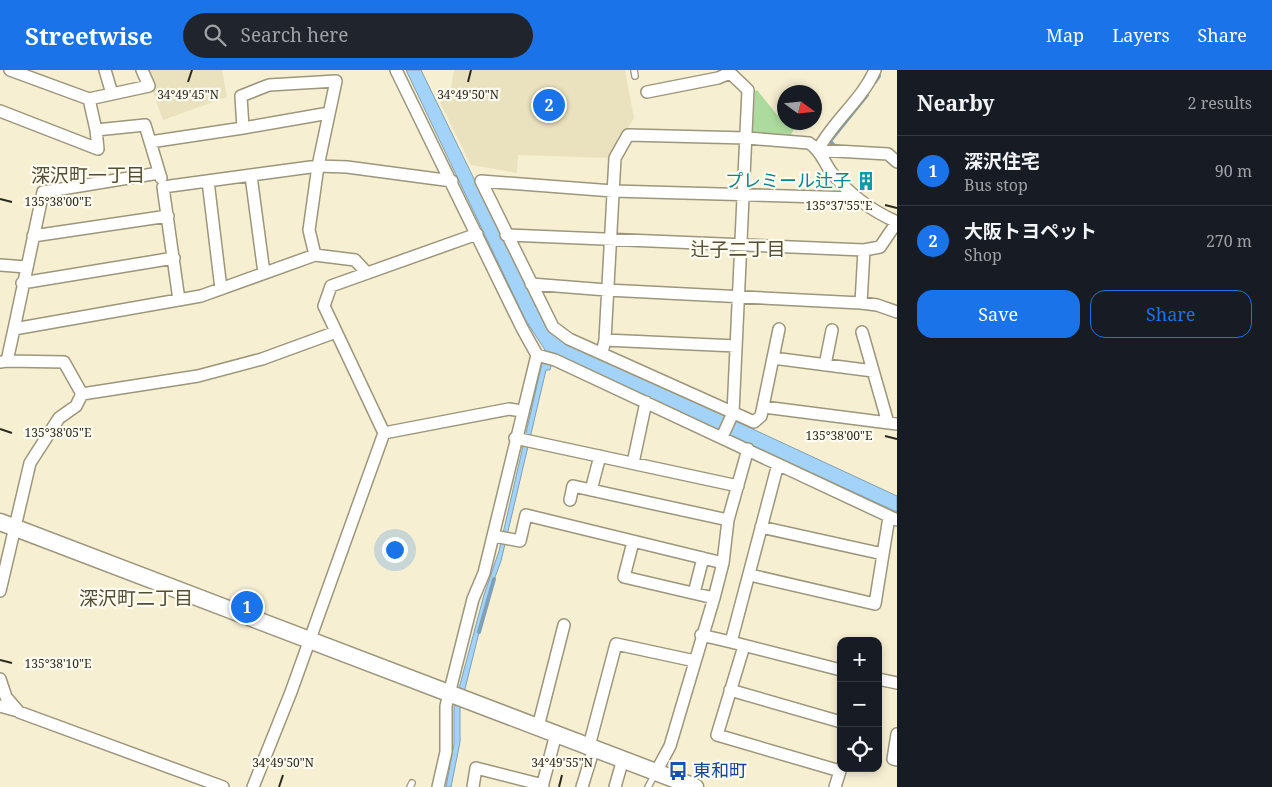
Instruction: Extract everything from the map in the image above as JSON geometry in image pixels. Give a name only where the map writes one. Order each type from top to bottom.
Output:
[{"type":"street","points":[[10,70],[89,99],[149,86],[142,70]]},
{"type":"street","points":[[105,70],[112,94]]},
{"type":"street","points":[[396,70],[452,181],[522,328],[540,356],[554,360],[723,435],[778,464],[893,519],[883,554],[876,604],[750,575]]},
{"type":"street","points":[[818,150],[824,139],[856,101],[876,70]]},
{"type":"street","points":[[647,92],[718,78],[728,72],[748,90],[745,194],[732,415],[723,435]]},
{"type":"street","points":[[243,128],[241,96],[269,85],[336,81],[318,166],[309,230],[315,256]]},
{"type":"street","points":[[0,111],[98,149],[89,99]]},
{"type":"street","points":[[150,142],[329,113]]},
{"type":"street","points":[[96,130],[145,124],[163,187],[179,300]]},
{"type":"street","points":[[506,235],[610,240],[864,250],[880,247],[897,222],[856,198],[832,173],[818,150],[809,143],[747,138],[628,135],[615,158],[610,240],[607,290],[605,340],[602,353]]},
{"type":"street","points":[[818,150],[888,154],[897,162]]},
{"type":"street","points":[[163,187],[318,166],[347,166],[452,181]]},
{"type":"street","points":[[82,394],[64,362],[4,362],[14,329],[22,283],[43,192],[159,173]]},
{"type":"street","points":[[251,176],[264,273]]},
{"type":"street","points":[[208,181],[221,289]]},
{"type":"street","points":[[779,328],[764,407],[757,421],[732,415],[569,339],[553,327],[481,181],[613,191],[856,198]]},
{"type":"street","points":[[33,236],[168,216]]},
{"type":"street","points":[[253,787],[290,692],[384,433],[324,306],[331,286],[476,234]]},
{"type":"street","points":[[861,303],[864,250]]},
{"type":"street","points":[[14,329],[201,296],[315,256],[355,260],[367,273]]},
{"type":"street","points":[[22,283],[174,258]]},
{"type":"street","points":[[0,265],[26,267]]},
{"type":"street","points":[[531,284],[607,290],[861,303],[877,305],[897,312]]},
{"type":"street","points":[[825,365],[832,330]]},
{"type":"street","points":[[82,394],[198,376],[262,360],[336,332]]},
{"type":"street","points":[[764,407],[892,424],[873,371],[862,332]]},
{"type":"street","points":[[605,340],[736,346]]},
{"type":"street","points":[[438,787],[446,752],[446,706],[457,696],[473,599],[484,573],[523,440],[522,411],[540,356]]},
{"type":"street","points":[[773,358],[873,371]]},
{"type":"street","points":[[0,591],[7,524],[30,463],[58,418],[76,406],[82,394]]},
{"type":"street","points":[[633,463],[646,402]]},
{"type":"street","points":[[384,433],[509,409],[522,411]]},
{"type":"street","points":[[523,440],[738,486]]},
{"type":"street","points":[[656,772],[670,746],[714,598],[722,563],[728,520],[748,449]]},
{"type":"street","points":[[591,490],[600,456]]},
{"type":"street","points":[[731,642],[778,464]]},
{"type":"street","points":[[570,500],[573,486],[728,520]]},
{"type":"street","points":[[494,536],[520,542],[526,516],[722,563]]},
{"type":"street","points":[[7,524],[695,787]]},
{"type":"street","points":[[761,527],[883,554]]},
{"type":"street","points":[[633,542],[624,577],[714,598]]},
{"type":"street","points":[[694,593],[703,558]]},
{"type":"street","points":[[538,727],[564,625]]},
{"type":"street","points":[[702,635],[837,669]]},
{"type":"street","points":[[582,787],[616,644],[695,661]]},
{"type":"street","points":[[744,646],[717,735],[837,769]]},
{"type":"street","points":[[0,679],[6,697],[19,712]]},
{"type":"street","points":[[882,680],[897,683]]},
{"type":"street","points":[[730,690],[837,721]]},
{"type":"street","points":[[0,706],[223,787]]},
{"type":"street","points":[[473,787],[476,768],[542,786],[556,734]]},
{"type":"street","points":[[897,734],[893,759],[897,760]]},
{"type":"street","points":[[615,787],[622,759]]},
{"type":"street","points":[[835,787],[839,772]]},
{"type":"lane","points":[[648,787],[656,772]]},
{"type":"shaded area","points":[[145,70],[222,70],[227,97],[163,120]]},
{"type":"shaded area","points":[[454,70],[625,70],[634,118],[609,158],[518,155],[517,173],[471,165],[435,92],[450,95]]},
{"type":"green space","points":[[757,90],[777,115],[777,130],[793,130],[789,138],[752,135],[755,91]]},
{"type":"water","points":[[406,70],[421,70],[548,331],[565,342],[897,496],[897,512],[554,355],[550,370],[546,370],[501,561],[488,596],[460,709],[460,742],[451,787],[446,787],[454,744],[454,707],[484,595],[499,551],[545,350],[525,319]]},
{"type":"waterway","points":[[875,82],[879,76]]},
{"type":"waterway","points":[[836,148],[830,141],[867,95]]},
{"type":"waterway","points":[[479,632],[494,579]]},
{"type":"place","name":"大阪トヨペット","points":[[549,105]]},
{"type":"place","name":"プレミール辻子","points":[[866,181]]},
{"type":"place","name":"深沢住宅","points":[[247,607]]},
{"type":"place","name":"東和町","points":[[678,771]]},
{"type":"district","name":"深沢町一丁目","points":[[88,175]]},
{"type":"district","name":"辻子二丁目","points":[[738,249]]},
{"type":"district","name":"深沢町二丁目","points":[[136,598]]}]
